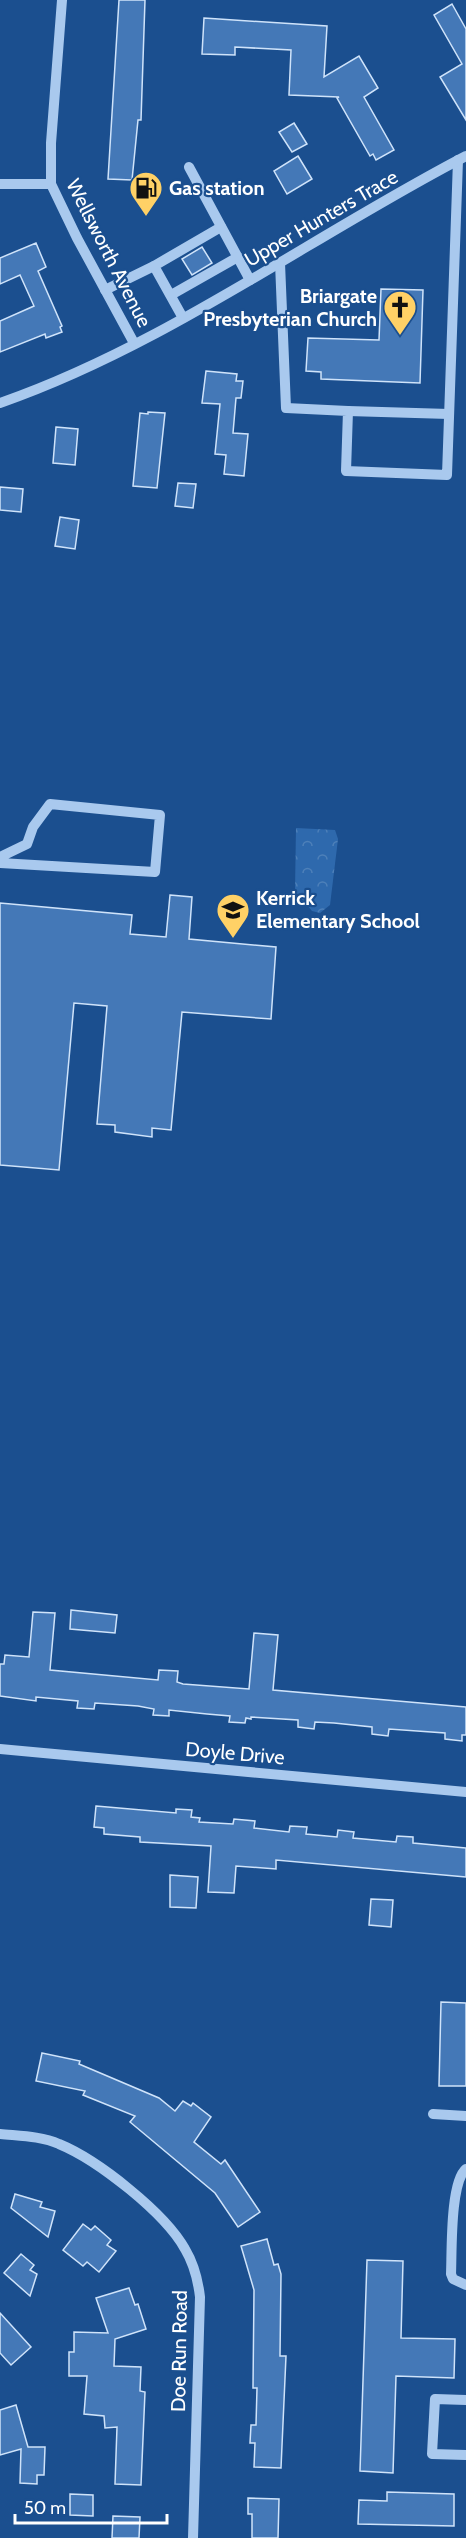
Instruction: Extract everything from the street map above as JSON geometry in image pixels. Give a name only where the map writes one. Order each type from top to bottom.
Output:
[{"type":"street","name":"Wellsworth Avenue","points":[[62,0],[51,143],[51,184],[134,343]]},
{"type":"street","points":[[348,411],[346,471],[447,475],[462,158]]},
{"type":"street","name":"Upper Hunters Trace","points":[[0,403],[87,368],[183,318],[462,158]]},
{"type":"street","points":[[189,167],[250,280]]},
{"type":"street","points":[[0,184],[51,184]]},
{"type":"street","points":[[105,290],[154,266],[221,227]]},
{"type":"street","points":[[171,296],[238,257]]},
{"type":"street","points":[[280,263],[286,408],[449,414]]},
{"type":"street","points":[[154,266],[183,318]]},
{"type":"street","points":[[0,857],[27,844],[33,826],[50,804],[159,815],[155,872],[0,863]]},
{"type":"street","name":"Doyle Drive","points":[[0,1749],[466,1792]]},
{"type":"street","points":[[434,2114],[466,2116]]},
{"type":"street","name":"Doe Run Road","points":[[0,2134],[43,2139],[59,2144],[89,2160],[157,2214],[175,2234],[193,2265],[200,2297],[193,2538]]},
{"type":"street","points":[[466,2169],[457,2186],[451,2274],[453,2278],[466,2285]]},
{"type":"street","points":[[466,2400],[435,2398],[432,2454],[466,2455]]},
{"type":"green space","points":[[296,828],[335,830],[338,839],[330,905],[320,913],[312,911],[295,891]]},
{"type":"building","points":[[119,0],[145,0],[141,120],[138,120],[132,180],[108,179]]},
{"type":"building","points":[[452,4],[466,29],[466,120],[440,77],[462,64],[434,15]]},
{"type":"building","points":[[204,18],[327,26],[324,77],[359,56],[378,88],[364,97],[394,150],[376,160],[373,154],[370,156],[337,98],[339,97],[289,95],[291,50],[235,47],[235,55],[202,54]]},
{"type":"building","points":[[294,123],[307,144],[292,152],[279,132]]},
{"type":"building","points":[[298,156],[312,179],[287,194],[274,171]]},
{"type":"building","points":[[36,243],[46,267],[38,271],[62,326],[60,327],[62,332],[46,338],[45,334],[0,352],[0,321],[34,306],[20,275],[0,284],[0,258]]},
{"type":"building","points":[[202,247],[212,263],[192,275],[182,259]]},
{"type":"building","name":"Briargate Presbyterian Church","points":[[381,289],[423,290],[420,383],[321,379],[321,372],[306,371],[308,338],[379,340]]},
{"type":"building","points":[[206,371],[237,374],[236,381],[243,381],[241,398],[236,398],[233,433],[248,434],[244,476],[224,474],[226,455],[215,454],[220,404],[202,403]]},
{"type":"building","points":[[148,412],[165,413],[157,488],[133,486],[140,413],[148,414]]},
{"type":"building","points":[[56,427],[78,429],[75,465],[53,463]]},
{"type":"building","points":[[178,483],[196,484],[193,508],[175,506]]},
{"type":"building","points":[[0,487],[23,489],[21,512],[0,510]]},
{"type":"building","points":[[60,517],[79,520],[75,549],[55,546]]},
{"type":"building","name":"Kerrick Elementary School","points":[[170,895],[192,897],[189,939],[276,947],[271,1019],[182,1012],[171,1130],[152,1128],[152,1137],[115,1132],[115,1125],[97,1124],[107,1006],[74,1003],[59,1170],[0,1165],[0,903],[132,915],[130,934],[166,937]]},
{"type":"building","points":[[71,1610],[117,1615],[115,1633],[70,1629]]},
{"type":"building","points":[[33,1612],[55,1613],[50,1670],[158,1680],[159,1670],[178,1671],[177,1682],[183,1684],[249,1689],[254,1633],[278,1635],[273,1690],[466,1707],[466,1735],[462,1735],[462,1741],[445,1739],[445,1733],[389,1729],[388,1736],[372,1734],[372,1727],[334,1723],[315,1722],[314,1729],[298,1727],[298,1720],[251,1717],[251,1719],[246,1718],[245,1723],[229,1722],[230,1716],[169,1710],[169,1716],[153,1715],[154,1709],[138,1706],[95,1703],[94,1709],[77,1708],[78,1701],[36,1697],[36,1701],[0,1696],[0,1664],[4,1664],[5,1655],[29,1657]]},
{"type":"building","points":[[96,1806],[176,1813],[176,1809],[192,1810],[191,1817],[200,1818],[199,1822],[233,1824],[234,1819],[255,1821],[254,1828],[289,1832],[290,1826],[307,1827],[306,1834],[337,1837],[338,1830],[354,1832],[353,1838],[396,1842],[397,1836],[413,1837],[413,1843],[466,1848],[466,1877],[276,1860],[276,1869],[236,1866],[234,1893],[208,1892],[211,1846],[140,1842],[140,1837],[104,1834],[104,1828],[94,1827]]},
{"type":"building","points":[[170,1875],[198,1877],[196,1908],[170,1907]]},
{"type":"building","points":[[371,1899],[393,1900],[391,1927],[369,1925]]},
{"type":"building","points":[[441,2002],[466,2003],[466,2086],[439,2086]]},
{"type":"building","points":[[42,2053],[80,2061],[79,2064],[159,2098],[175,2111],[183,2101],[191,2106],[193,2103],[211,2117],[194,2142],[221,2164],[225,2160],[260,2212],[238,2227],[215,2193],[130,2122],[135,2116],[83,2095],[85,2091],[36,2081]]},
{"type":"building","points":[[15,2194],[42,2202],[40,2207],[55,2211],[48,2237],[11,2208]]},
{"type":"building","points":[[83,2224],[91,2230],[95,2226],[111,2240],[107,2245],[116,2251],[99,2272],[87,2262],[83,2266],[63,2250]]},
{"type":"building","points":[[267,2239],[274,2265],[278,2264],[281,2274],[280,2356],[286,2356],[281,2468],[254,2467],[255,2443],[250,2443],[251,2425],[256,2425],[257,2388],[253,2388],[254,2290],[241,2246]]},
{"type":"building","points":[[21,2254],[34,2265],[30,2270],[37,2274],[30,2296],[4,2273]]},
{"type":"building","points":[[367,2260],[403,2261],[401,2338],[455,2339],[454,2378],[396,2376],[393,2473],[360,2471]]},
{"type":"building","points":[[129,2288],[135,2305],[138,2304],[146,2329],[115,2339],[114,2366],[141,2367],[140,2391],[145,2392],[141,2485],[115,2484],[117,2427],[105,2428],[104,2416],[84,2414],[87,2376],[69,2376],[69,2352],[74,2352],[74,2332],[108,2333],[96,2298]]},
{"type":"building","points":[[0,2313],[31,2347],[11,2365],[0,2353]]},
{"type":"building","points":[[16,2405],[28,2447],[45,2447],[44,2475],[37,2475],[37,2484],[20,2483],[21,2449],[0,2455],[0,2410]]},
{"type":"building","points":[[387,2492],[454,2494],[454,2526],[358,2524],[359,2500],[387,2501]]},
{"type":"building","points":[[70,2494],[93,2495],[93,2516],[70,2515]]},
{"type":"building","points":[[248,2498],[279,2499],[278,2538],[252,2538],[252,2514],[248,2514]]},
{"type":"building","points":[[113,2516],[140,2517],[139,2538],[112,2538]]},
{"type":"place","name":"Gas station","points":[[146,217]]},
{"type":"place","name":"Briargate Presbyterian Church","points":[[400,336]]},
{"type":"place","name":"Kerrick Elementary School","points":[[233,939]]}]
